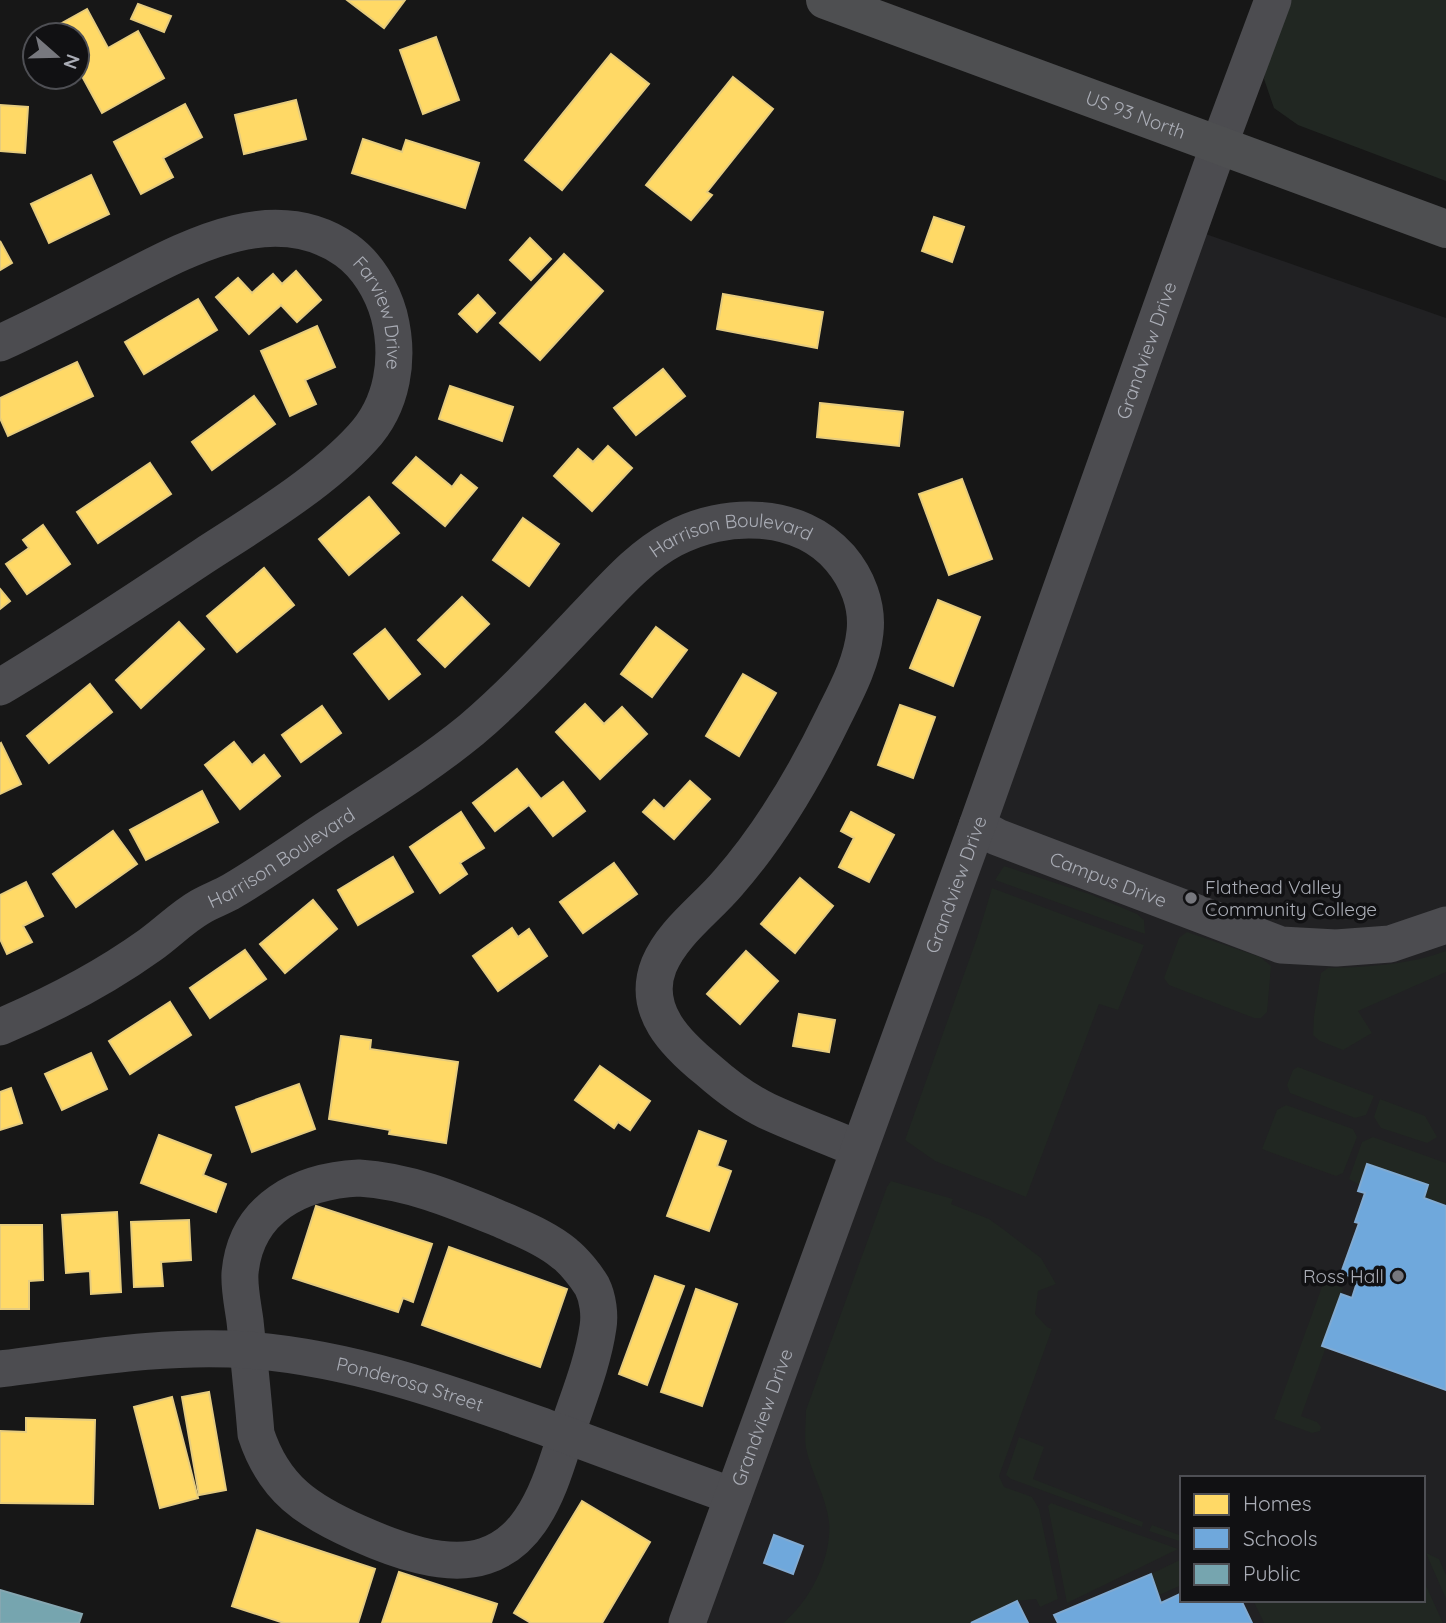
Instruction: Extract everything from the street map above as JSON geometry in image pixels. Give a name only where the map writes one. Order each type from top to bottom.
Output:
[{"type":"main road","name":"US 93 North","points":[[825,0],[1446,229]]},
{"type":"street","name":"Grandview Drive","points":[[687,1623],[977,826],[1273,0]]},
{"type":"street","name":"Farview Drive","points":[[0,343],[181,251],[236,233],[294,228],[335,243],[354,256],[368,272],[381,292],[388,313],[394,356],[393,377],[377,419],[362,438],[327,471],[248,527],[0,687]]},
{"type":"street","name":"Harrison Boulevard","points":[[0,1027],[38,1011],[106,972],[151,944],[176,922],[231,891],[420,769],[471,729],[519,686],[625,575],[649,554],[675,538],[702,527],[732,520],[761,520],[789,525],[816,537],[838,555],[854,577],[864,603],[865,631],[849,685],[824,737],[780,814],[764,840],[726,887],[684,928],[668,948],[657,969],[653,990],[657,1012],[668,1032],[683,1050],[721,1081],[763,1109],[858,1149]]},
{"type":"street","name":"Campus Drive","points":[[977,826],[997,837],[1281,945],[1336,948],[1390,944],[1446,925]]},
{"type":"street","points":[[359,1178],[402,1183],[444,1196],[549,1242],[566,1255],[592,1286],[598,1305],[598,1325],[590,1364],[566,1435],[540,1504],[518,1536],[503,1548],[469,1560],[432,1558],[372,1539],[333,1522],[298,1500],[283,1486],[271,1469],[256,1434],[240,1273],[246,1246],[255,1228],[267,1212],[300,1189],[318,1182],[359,1178]]},
{"type":"street","name":"Ponderosa Street","points":[[0,1369],[156,1350],[248,1350],[315,1358],[393,1376],[469,1400],[733,1496]]},
{"type":"shaded area","points":[[1288,0],[1446,0],[1446,181],[1298,125],[1274,108],[1264,79],[1269,52]]},
{"type":"shaded area","name":"Flathead Valley Community College","points":[[1177,224],[1446,318],[1446,1623],[678,1623]]},
{"type":"shaded area","points":[[1004,866],[1092,895],[1137,914],[1144,920],[1145,934],[995,880]]},
{"type":"shaded area","points":[[992,888],[1144,945],[1118,1010],[1099,1004],[1026,1197],[935,1161],[905,1140],[978,935]]},
{"type":"shaded area","points":[[1187,932],[1260,957],[1271,966],[1267,1012],[1261,1018],[1254,1018],[1169,985],[1164,978],[1179,938]]},
{"type":"shaded area","points":[[1446,951],[1446,972],[1358,1011],[1372,1033],[1343,1050],[1320,1041],[1313,1035],[1321,973],[1328,968],[1403,962]]},
{"type":"shaded area","points":[[1298,1067],[1374,1096],[1366,1115],[1355,1118],[1290,1093],[1287,1085],[1293,1070]]},
{"type":"shaded area","points":[[1380,1099],[1425,1116],[1437,1137],[1427,1143],[1381,1128],[1374,1117]]},
{"type":"shaded area","points":[[1286,1105],[1353,1129],[1357,1137],[1343,1173],[1336,1176],[1262,1149],[1277,1110]]},
{"type":"shaded area","points":[[1373,1137],[1446,1163],[1446,1206],[1424,1198],[1428,1185],[1368,1164],[1360,1185],[1349,1179],[1362,1142]]},
{"type":"shaded area","points":[[891,1181],[953,1199],[951,1204],[989,1219],[1041,1258],[1056,1284],[1038,1291],[1035,1314],[1052,1329],[999,1476],[1004,1487],[1032,1497],[1039,1509],[1058,1599],[1040,1607],[1036,1599],[1017,1601],[971,1623],[783,1623],[802,1603],[817,1578],[829,1536],[827,1512],[806,1448],[806,1410]]},
{"type":"shaded area","points":[[1327,1282],[1343,1288],[1323,1346],[1326,1347],[1301,1416],[1317,1422],[1321,1427],[1320,1431],[1312,1433],[1274,1419],[1323,1284]]},
{"type":"shaded area","points":[[1019,1437],[1044,1447],[1033,1479],[1143,1522],[1142,1527],[1011,1479],[1006,1475]]},
{"type":"shaded area","points":[[1051,1503],[1178,1549],[1067,1603],[1048,1506]]},
{"type":"shaded area","points":[[1152,1525],[1180,1535],[1180,1541],[1149,1531]]},
{"type":"shaded area","points":[[1426,1553],[1439,1559],[1446,1575],[1446,1599]]},
{"type":"shaded area","points":[[1180,1560],[1180,1586],[1159,1595],[1151,1574]]},
{"type":"shaded area","points":[[1425,1583],[1443,1623],[1264,1623],[1254,1602],[1425,1602]]},
{"type":"building: Homes","points":[[347,0],[405,0],[384,28]]},
{"type":"building: Homes","points":[[138,4],[171,16],[164,32],[131,19]]},
{"type":"building: Homes","points":[[87,9],[108,48],[138,31],[164,78],[102,113],[90,91],[91,21],[66,21]]},
{"type":"building: Homes","points":[[436,37],[459,100],[423,114],[400,50]]},
{"type":"building: Homes","points":[[611,54],[649,84],[562,190],[525,160]]},
{"type":"building: Homes","points":[[733,77],[773,109],[707,192],[712,195],[691,220],[646,185]]},
{"type":"building: Homes","points":[[296,100],[306,139],[244,154],[235,115]]},
{"type":"building: Homes","points":[[185,104],[202,137],[163,158],[173,177],[141,194],[114,142]]},
{"type":"building: Homes","points":[[0,105],[28,107],[25,153],[0,151]]},
{"type":"building: Homes","points":[[363,139],[402,152],[406,140],[479,163],[465,208],[352,173]]},
{"type":"building: Homes","points":[[91,175],[109,214],[49,243],[31,204]]},
{"type":"building: Homes","points":[[934,217],[964,227],[952,262],[922,251]]},
{"type":"building: Homes","points":[[530,238],[551,259],[531,280],[510,260]]},
{"type":"building: Homes","points":[[0,241],[12,263],[0,270]]},
{"type":"building: Homes","points":[[564,254],[603,291],[540,360],[500,323]]},
{"type":"building: Homes","points":[[296,271],[321,300],[297,322],[281,305],[249,334],[216,297],[238,278],[252,293],[273,274],[282,284]]},
{"type":"building: Homes","points":[[723,294],[823,312],[817,348],[717,329]]},
{"type":"building: Homes","points":[[478,295],[495,313],[477,332],[459,314]]},
{"type":"building: Homes","points":[[198,299],[217,330],[144,374],[125,342]]},
{"type":"building: Homes","points":[[317,326],[335,367],[305,380],[316,404],[290,416],[261,351]]},
{"type":"building: Homes","points":[[77,362],[93,396],[8,436],[0,418],[0,398]]},
{"type":"building: Homes","points":[[663,369],[685,396],[636,435],[614,408]]},
{"type":"building: Homes","points":[[450,386],[513,407],[502,441],[439,419]]},
{"type":"building: Homes","points":[[254,396],[275,424],[212,470],[192,442]]},
{"type":"building: Homes","points":[[820,403],[903,412],[899,446],[817,437]]},
{"type":"building: Homes","points":[[608,446],[632,468],[592,511],[554,476],[578,449],[593,462]]},
{"type":"building: Homes","points":[[416,457],[452,487],[461,475],[477,488],[445,526],[393,483]]},
{"type":"building: Homes","points":[[150,463],[171,494],[98,543],[77,512]]},
{"type":"building: Homes","points":[[962,479],[992,559],[949,575],[919,494]]},
{"type":"building: Homes","points":[[369,497],[399,533],[349,575],[319,539]]},
{"type":"building: Homes","points":[[523,518],[559,544],[529,586],[493,560]]},
{"type":"building: Homes","points":[[43,525],[70,564],[27,594],[6,564],[29,548],[23,540]]},
{"type":"building: Homes","points":[[264,568],[294,605],[237,652],[207,616]]},
{"type":"building: Homes","points":[[0,589],[10,601],[0,609]]},
{"type":"building: Homes","points":[[462,597],[489,624],[445,667],[418,640]]},
{"type":"building: Homes","points":[[938,600],[980,617],[953,686],[910,668]]},
{"type":"building: Homes","points":[[179,622],[204,649],[141,708],[116,680]]},
{"type":"building: Homes","points":[[656,627],[687,650],[652,697],[621,674]]},
{"type":"building: Homes","points":[[385,629],[420,674],[389,699],[354,654]]},
{"type":"building: Homes","points":[[743,674],[776,693],[739,756],[706,736]]},
{"type":"building: Homes","points":[[90,684],[112,712],[49,763],[27,736]]},
{"type":"building: Homes","points":[[585,704],[604,724],[622,707],[647,734],[600,779],[556,732]]},
{"type":"building: Homes","points":[[900,705],[935,717],[913,778],[878,765]]},
{"type":"building: Homes","points":[[322,706],[341,733],[301,762],[282,735]]},
{"type":"building: Homes","points":[[234,742],[252,765],[264,755],[280,776],[240,809],[205,765]]},
{"type":"building: Homes","points":[[0,744],[21,784],[0,794]]},
{"type":"building: Homes","points":[[517,769],[541,799],[563,782],[585,811],[553,836],[529,805],[495,831],[473,803]]},
{"type":"building: Homes","points":[[690,781],[710,799],[674,839],[643,812],[654,800],[664,809]]},
{"type":"building: Homes","points":[[202,791],[218,822],[146,860],[130,830]]},
{"type":"building: Homes","points":[[461,812],[484,848],[460,863],[467,874],[440,893],[410,847]]},
{"type":"building: Homes","points":[[851,812],[894,835],[869,882],[839,867],[854,838],[841,831]]},
{"type":"building: Homes","points":[[113,831],[137,864],[76,907],[53,874]]},
{"type":"building: Homes","points":[[393,857],[413,892],[358,925],[338,890]]},
{"type":"building: Homes","points":[[614,863],[637,894],[583,933],[560,902]]},
{"type":"building: Homes","points":[[800,878],[833,906],[795,953],[761,924]]},
{"type":"building: Homes","points":[[26,882],[43,916],[23,926],[32,942],[7,954],[0,939],[0,895]]},
{"type":"building: Homes","points":[[313,900],[337,929],[285,973],[260,944]]},
{"type":"building: Homes","points":[[512,928],[518,937],[529,929],[547,956],[498,991],[473,956]]},
{"type":"building: Homes","points":[[245,950],[266,979],[210,1018],[190,988]]},
{"type":"building: Homes","points":[[746,951],[778,981],[740,1024],[707,994]]},
{"type":"building: Homes","points":[[170,1002],[191,1035],[130,1074],[109,1041]]},
{"type":"building: Homes","points":[[799,1014],[835,1020],[829,1052],[793,1046]]},
{"type":"building: Homes","points":[[341,1036],[371,1040],[370,1049],[458,1062],[446,1143],[389,1134],[390,1130],[329,1119]]},
{"type":"building: Homes","points":[[91,1053],[107,1089],[62,1110],[45,1074]]},
{"type":"building: Homes","points":[[600,1066],[650,1101],[630,1130],[618,1122],[614,1128],[575,1100]]},
{"type":"building: Homes","points":[[299,1084],[315,1129],[252,1152],[236,1107]]},
{"type":"building: Homes","points":[[11,1088],[22,1123],[0,1130],[0,1092]]},
{"type":"building: Homes","points":[[699,1131],[726,1141],[717,1166],[731,1171],[709,1231],[667,1216]]},
{"type":"building: Homes","points":[[159,1135],[211,1155],[203,1175],[226,1184],[216,1212],[141,1183]]},
{"type":"building: Homes","points":[[316,1206],[432,1244],[413,1302],[403,1298],[398,1312],[293,1278]]},
{"type":"building: Homes","points":[[117,1212],[121,1292],[91,1294],[90,1271],[66,1273],[62,1215]]},
{"type":"building: Homes","points":[[189,1220],[191,1260],[161,1262],[163,1286],[134,1287],[131,1222]]},
{"type":"building: Homes","points":[[0,1225],[42,1225],[43,1280],[29,1281],[29,1309],[0,1309]]},
{"type":"building: Homes","points":[[449,1247],[567,1289],[540,1367],[422,1325]]},
{"type":"building: Homes","points":[[655,1276],[684,1286],[647,1385],[619,1374]]},
{"type":"building: Homes","points":[[696,1289],[737,1304],[702,1406],[661,1392]]},
{"type":"building: Homes","points":[[209,1392],[226,1490],[199,1495],[182,1397]]},
{"type":"building: Homes","points":[[172,1397],[198,1498],[160,1508],[134,1407]]},
{"type":"building: Homes","points":[[26,1418],[95,1420],[93,1504],[0,1503],[0,1431],[26,1432]]},
{"type":"building: Homes","points":[[582,1501],[650,1542],[602,1623],[531,1623],[514,1613]]},
{"type":"building: Homes","points":[[257,1530],[375,1569],[358,1623],[284,1623],[232,1606]]},
{"type":"building: Homes","points":[[399,1572],[497,1604],[491,1623],[382,1623]]},
{"type":"building: Schools","name":"Ross Hall","points":[[1367,1164],[1428,1185],[1424,1198],[1446,1206],[1446,1390],[1322,1346],[1341,1294],[1352,1298],[1358,1279],[1341,1273],[1359,1223],[1355,1222],[1365,1193],[1358,1191]]},
{"type":"building: Schools","points":[[774,1535],[803,1546],[793,1574],[764,1563]]},
{"type":"building: Schools","points":[[1151,1574],[1161,1603],[1180,1594],[1180,1602],[1242,1602],[1252,1623],[1058,1623],[1054,1615]]},
{"type":"building: Schools","points":[[1017,1601],[1028,1623],[971,1623]]},
{"type":"building: Public","points":[[0,1590],[82,1614],[79,1623],[0,1623]]},
{"type":"place","name":"Flathead Valley Community College","points":[[1191,898]]},
{"type":"place","name":"Ross Hall","points":[[1398,1276]]}]
